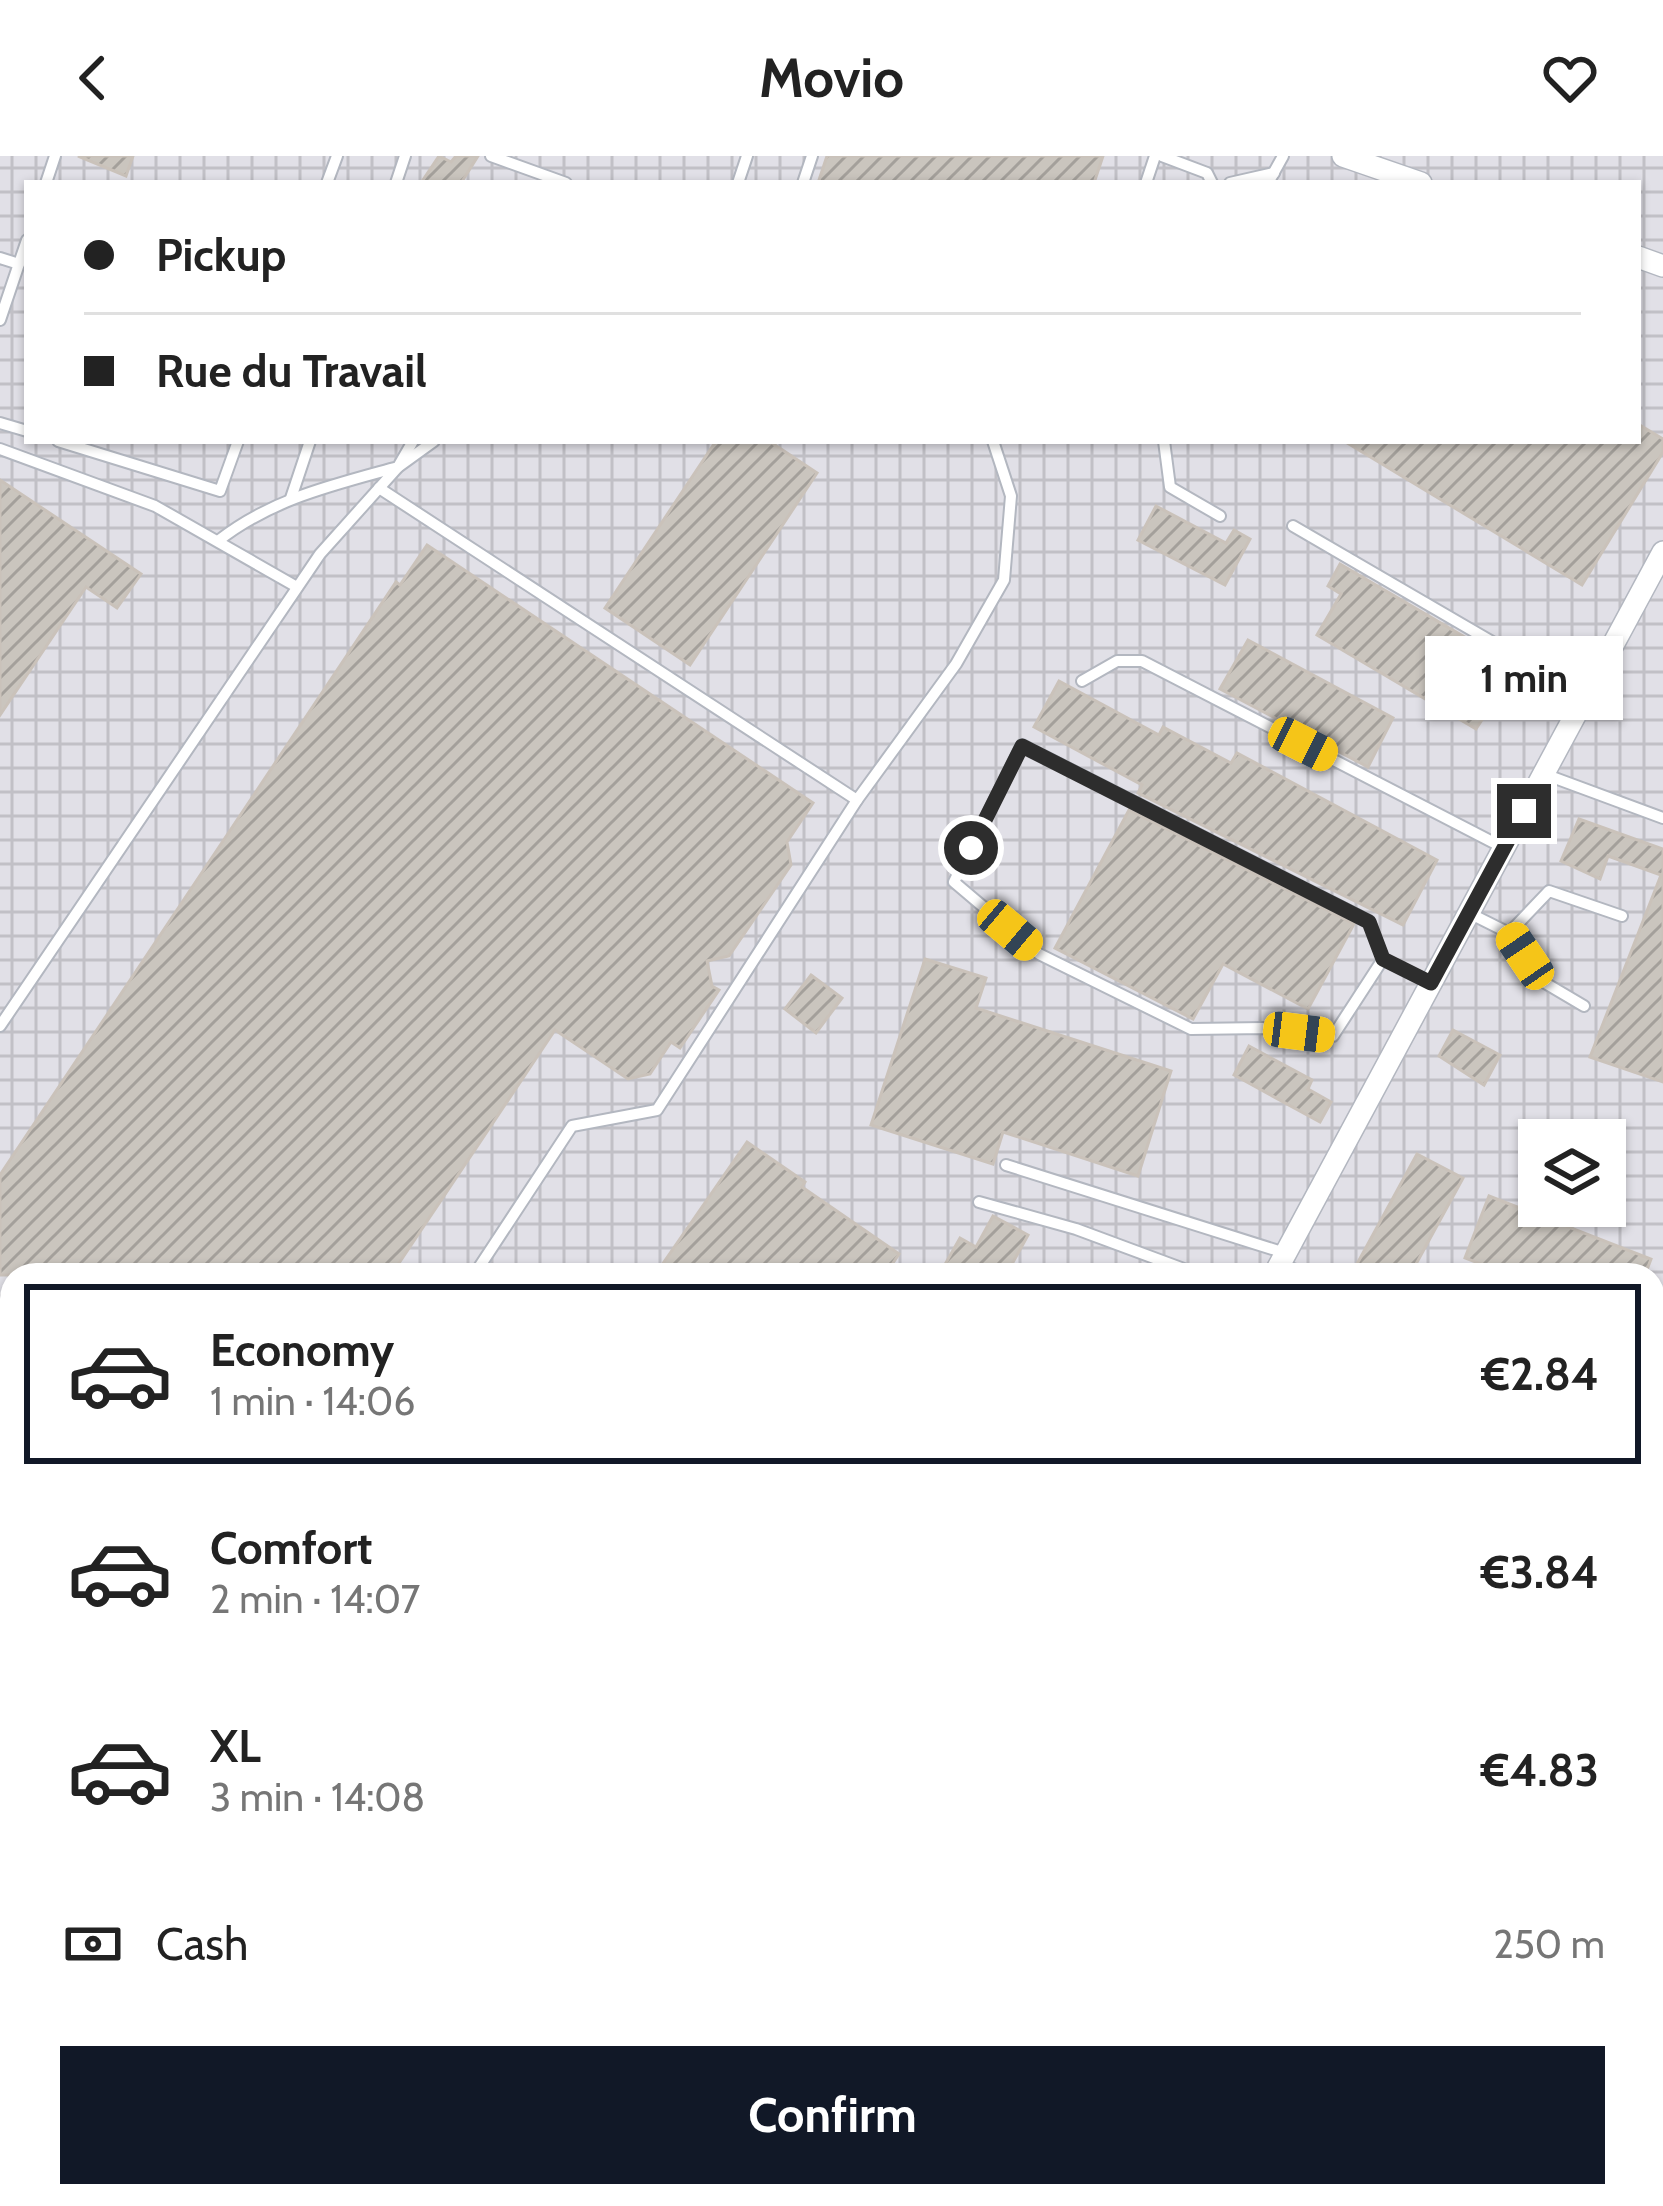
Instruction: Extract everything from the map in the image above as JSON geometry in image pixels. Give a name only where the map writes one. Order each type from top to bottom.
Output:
[{"type":"street","points":[[1342,156],[1412,180]]},
{"type":"street","points":[[1281,1263],[1663,552]]},
{"type":"lane","points":[[491,156],[558,180]]},
{"type":"lane","points":[[1159,156],[1207,172],[1211,180]]},
{"type":"lane","points":[[1271,178],[1283,156]]},
{"type":"lane","points":[[0,320],[24,249]]},
{"type":"lane","points":[[0,258],[19,263]]},
{"type":"lane","points":[[68,444],[220,491],[237,444]]},
{"type":"lane","points":[[291,498],[309,444]]},
{"type":"lane","points":[[218,541],[249,516],[291,498],[398,467],[411,444]]},
{"type":"lane","points":[[0,1026],[320,554],[398,467],[430,444]]},
{"type":"lane","points":[[482,1263],[572,1126],[657,1110],[856,800],[956,664],[1004,580],[1012,496],[994,444]]},
{"type":"lane","points":[[1164,444],[1170,487],[1220,516]]},
{"type":"lane","points":[[0,449],[155,506],[297,587]]},
{"type":"lane","points":[[379,488],[856,800]]},
{"type":"lane","points":[[1292,526],[1586,696]]},
{"type":"lane","points":[[1082,681],[1117,661],[1142,661],[1504,848]]},
{"type":"lane","points":[[1383,959],[1333,1036],[1265,1028],[1191,1029],[1039,954],[954,881],[1022,746],[1369,922],[1383,959],[1431,983]]},
{"type":"lane","points":[[1544,774],[1663,818]]},
{"type":"lane","points":[[1509,933],[1549,891],[1622,916]]},
{"type":"lane","points":[[1469,913],[1509,933],[1540,980],[1584,1006]]},
{"type":"lane","points":[[1006,1166],[1277,1263]]},
{"type":"lane","points":[[979,1202],[1076,1229],[1167,1263]]},
{"type":"shaded area","points":[[0,156],[1663,156],[1663,1263],[0,1263]]},
{"type":"building","points":[[78,156],[133,156],[126,176]]},
{"type":"building","points":[[439,156],[451,162],[456,156],[478,156],[463,180],[423,180]]},
{"type":"building","points":[[827,156],[1103,156],[1095,180],[819,180]]},
{"type":"building","points":[[1641,426],[1663,439],[1663,452],[1582,585],[1349,444],[1641,444]]},
{"type":"building","points":[[714,444],[774,444],[817,473],[690,665],[605,608]]},
{"type":"building","points":[[0,480],[141,574],[117,608],[86,587],[0,715]]},
{"type":"building","points":[[1156,506],[1226,543],[1234,530],[1250,539],[1225,585],[1138,540]]},
{"type":"building","points":[[427,545],[813,803],[787,842],[791,865],[729,956],[707,961],[712,986],[719,990],[680,1048],[671,1042],[650,1074],[628,1079],[555,1030],[399,1263],[0,1263],[0,1175],[396,582],[400,585]]},
{"type":"building","points":[[1340,564],[1514,666],[1496,708],[1491,706],[1476,729],[1317,635],[1341,594],[1328,586]]},
{"type":"building","points":[[1248,640],[1393,718],[1368,767],[1220,689]]},
{"type":"building","points":[[1059,681],[1159,735],[1163,727],[1231,763],[1237,753],[1437,860],[1403,925],[1138,793],[1142,785],[1034,727]]},
{"type":"building","points":[[1129,810],[1354,924],[1308,1009],[1223,964],[1193,1019],[1055,948]]},
{"type":"building","points":[[1579,819],[1663,849],[1663,1082],[1590,1057],[1661,875],[1608,856],[1600,879],[1561,861]]},
{"type":"building","points":[[925,959],[986,978],[976,1008],[1171,1071],[1138,1176],[1003,1132],[993,1164],[871,1125]]},
{"type":"building","points":[[811,975],[842,998],[816,1033],[785,1009]]},
{"type":"building","points":[[1453,1030],[1500,1055],[1484,1085],[1439,1056]]},
{"type":"building","points":[[1249,1046],[1312,1080],[1308,1089],[1331,1102],[1320,1122],[1234,1075]]},
{"type":"building","points":[[747,1142],[805,1182],[802,1187],[899,1254],[893,1263],[663,1263]]},
{"type":"building","points":[[1417,1154],[1463,1178],[1417,1263],[1358,1263]]},
{"type":"building","points":[[1489,1196],[1518,1207],[1518,1227],[1569,1227],[1651,1259],[1650,1263],[1478,1263],[1465,1258]]},
{"type":"building","points":[[993,1216],[1028,1235],[1013,1263],[946,1263],[960,1238],[976,1247]]},
{"type":"route","points":[[971,848],[1022,746],[1369,922],[1383,959],[1431,983],[1524,811]]}]
